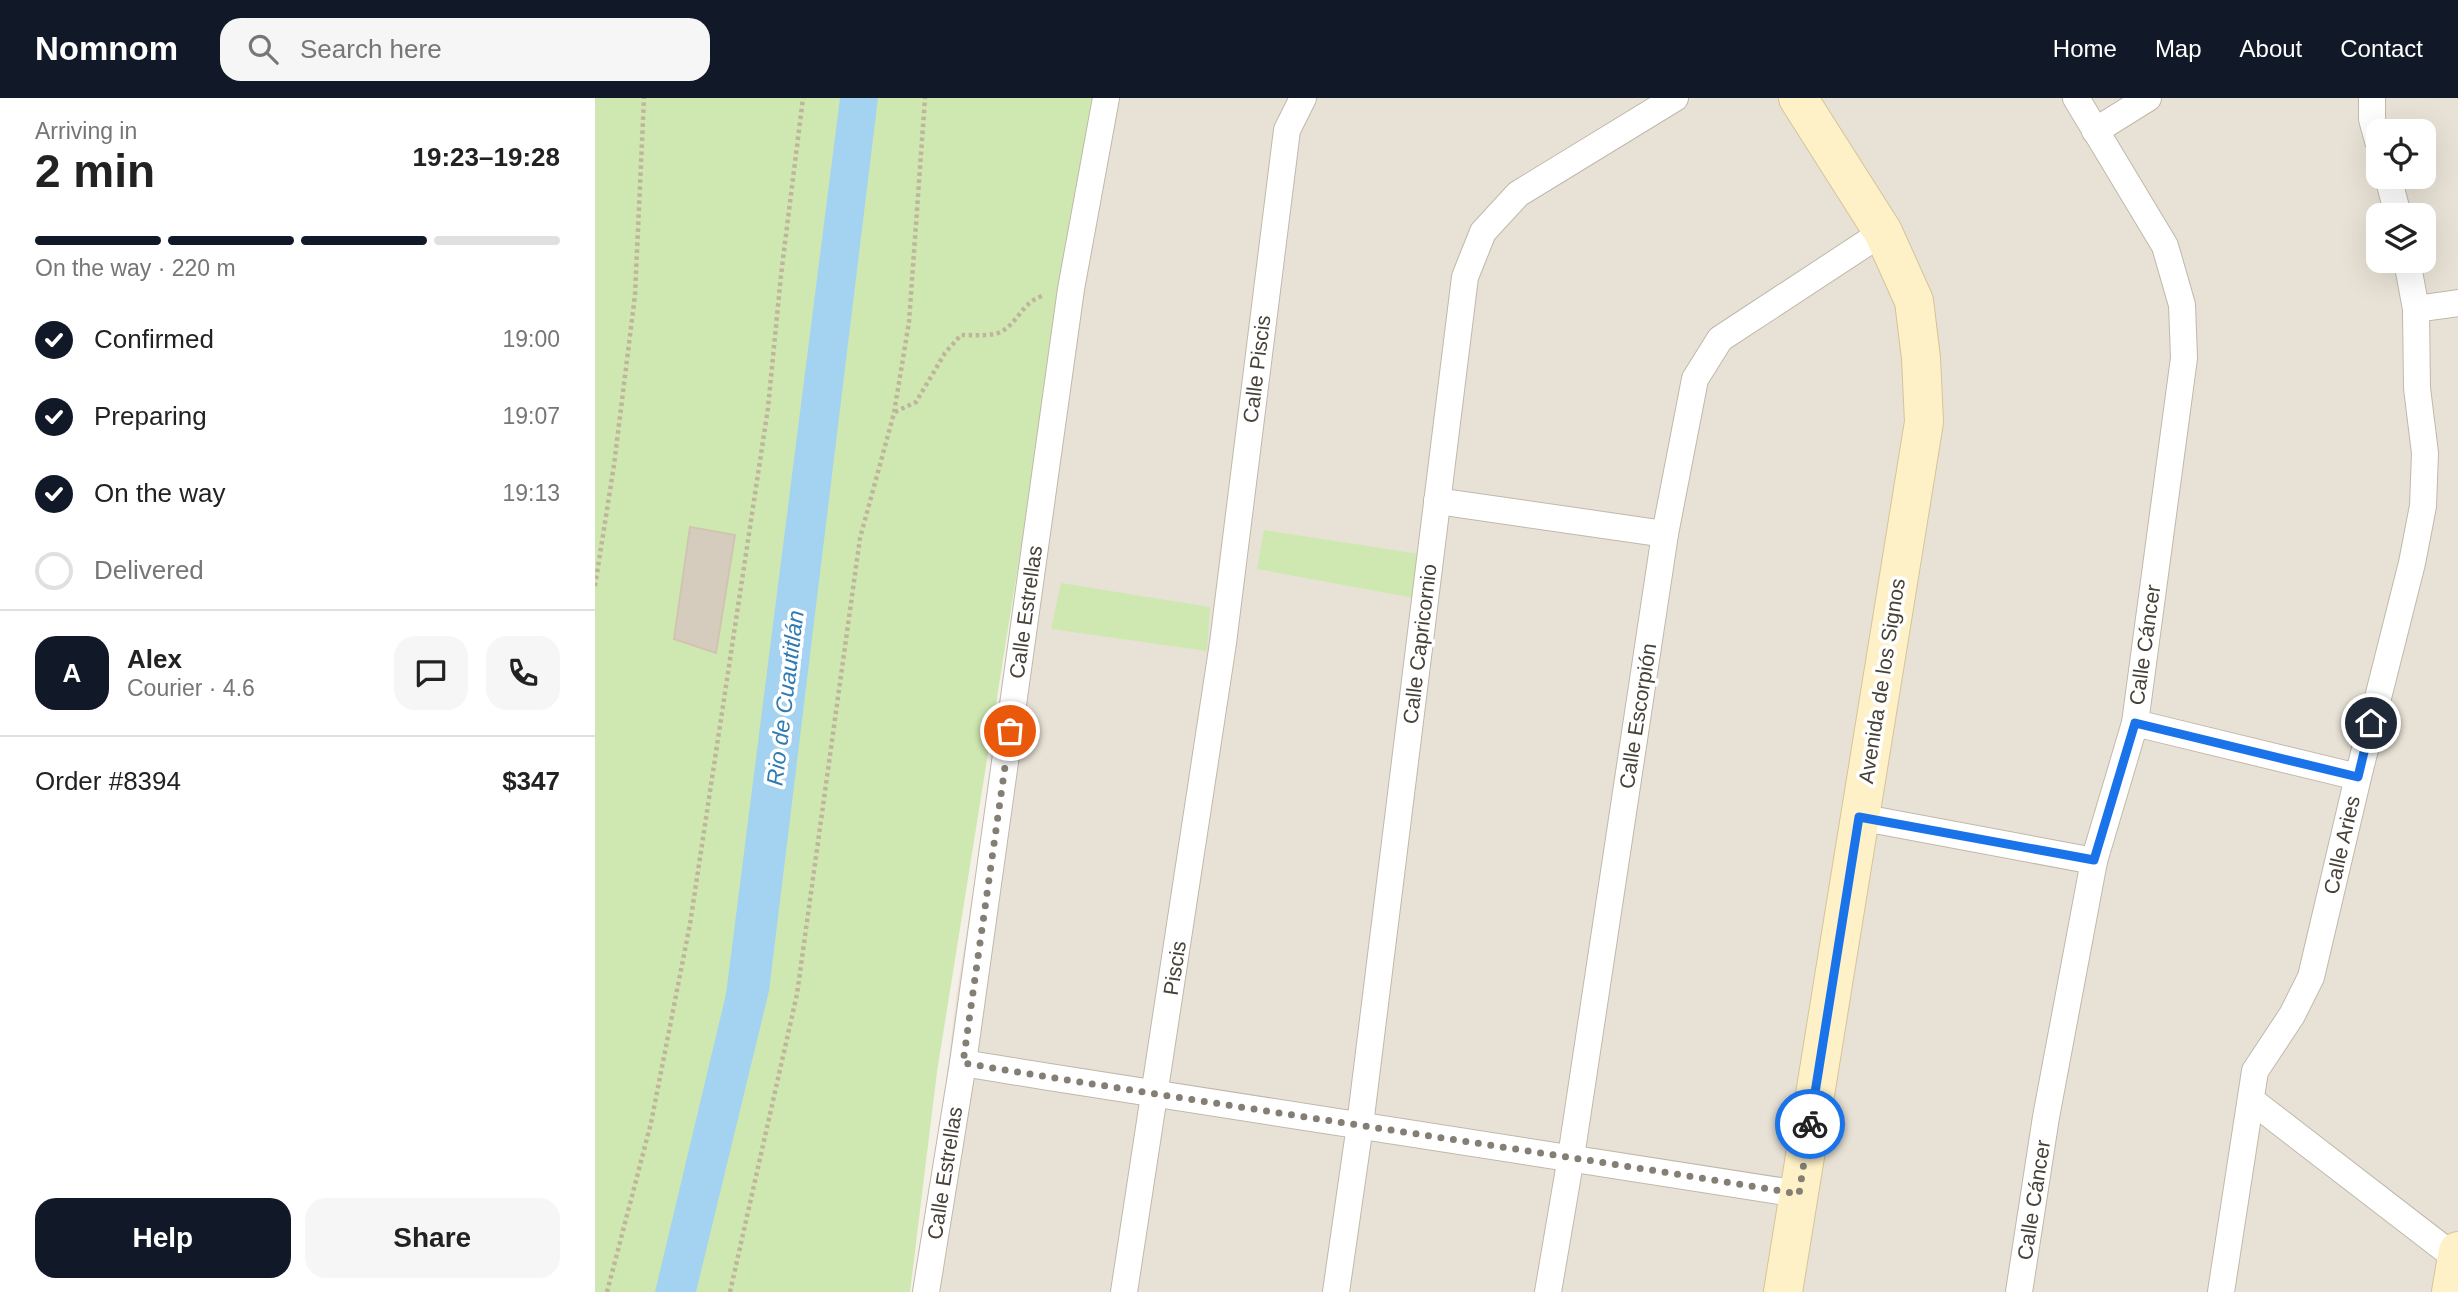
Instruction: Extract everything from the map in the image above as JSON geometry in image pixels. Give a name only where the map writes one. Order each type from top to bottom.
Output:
[{"type":"street","name":"Calle Estrellas","points":[[926,1292],[963,1063],[1072,289],[1106,98]]},
{"type":"street","name":"Calle Piscis","points":[[1223,643],[1287,130],[1303,98]]},
{"type":"street","name":"Calle Capricornio","points":[[1336,1292],[1360,1125],[1465,277],[1483,232],[1517,194],[1675,98]]},
{"type":"street","name":"Avenida de los Signos","points":[[1783,1292],[1924,422],[1921,358],[1914,301],[1883,232],[1798,98]]},
{"type":"street","name":"Calle Cáncer","points":[[2019,1292],[2046,1116],[2094,860],[2135,723],[2184,358],[2182,305],[2165,246],[2076,98]]},
{"type":"street","points":[[2095,131],[2148,98]]},
{"type":"street","points":[[2354,98],[2374,119]]},
{"type":"street","name":"Calle Escorpión","points":[[1548,1292],[1571,1157],[1665,534],[1695,379],[1720,339],[1883,232]]},
{"type":"street","name":"Calle Aries","points":[[2221,1292],[2255,1070],[2292,1014],[2311,977],[2412,563],[2423,506],[2425,453],[2417,388],[2416,309],[2409,273]]},
{"type":"street","points":[[2416,309],[2458,303]]},
{"type":"street","points":[[1437,501],[1665,534]]},
{"type":"street","name":"Piscis","points":[[1124,1292],[1223,643]]},
{"type":"street","points":[[2135,723],[2358,777]]},
{"type":"street","points":[[1859,817],[2094,860]]},
{"type":"street","points":[[963,1063],[1799,1194]]},
{"type":"street","points":[[2251,1100],[2455,1267]]},
{"type":"path","points":[[595,586],[614,465],[635,295],[644,98]]},
{"type":"path","points":[[607,1292],[651,1122],[690,923],[768,408],[803,98]]},
{"type":"path","points":[[730,1292],[797,993],[860,538],[894,413],[909,322],[925,98]]},
{"type":"path","points":[[894,413],[916,402],[945,353],[961,335],[995,334],[1012,325],[1029,301],[1072,289]]},
{"type":"shaded area","points":[[1101,98],[2458,98],[2458,1292],[920,1292],[957,992]]},
{"type":"green space","points":[[595,98],[1093,98],[937,1072],[910,1292],[595,1292]]},
{"type":"green space","points":[[1264,530],[1420,554],[1414,598],[1257,569]]},
{"type":"green space","points":[[1061,583],[1210,607],[1207,651],[1051,629]]},
{"type":"water","name":"Rio de Cuautitlán","points":[[840,98],[878,98],[769,991],[696,1292],[655,1292],[726,994]]},
{"type":"building","points":[[690,527],[735,535],[716,653],[674,639]]},
{"type":"way so far","points":[[1010,731],[963,1063],[1799,1194],[1810,1124]]},
{"type":"route","points":[[1810,1124],[1859,817],[2094,860],[2135,723],[2358,777],[2371,723]]}]
